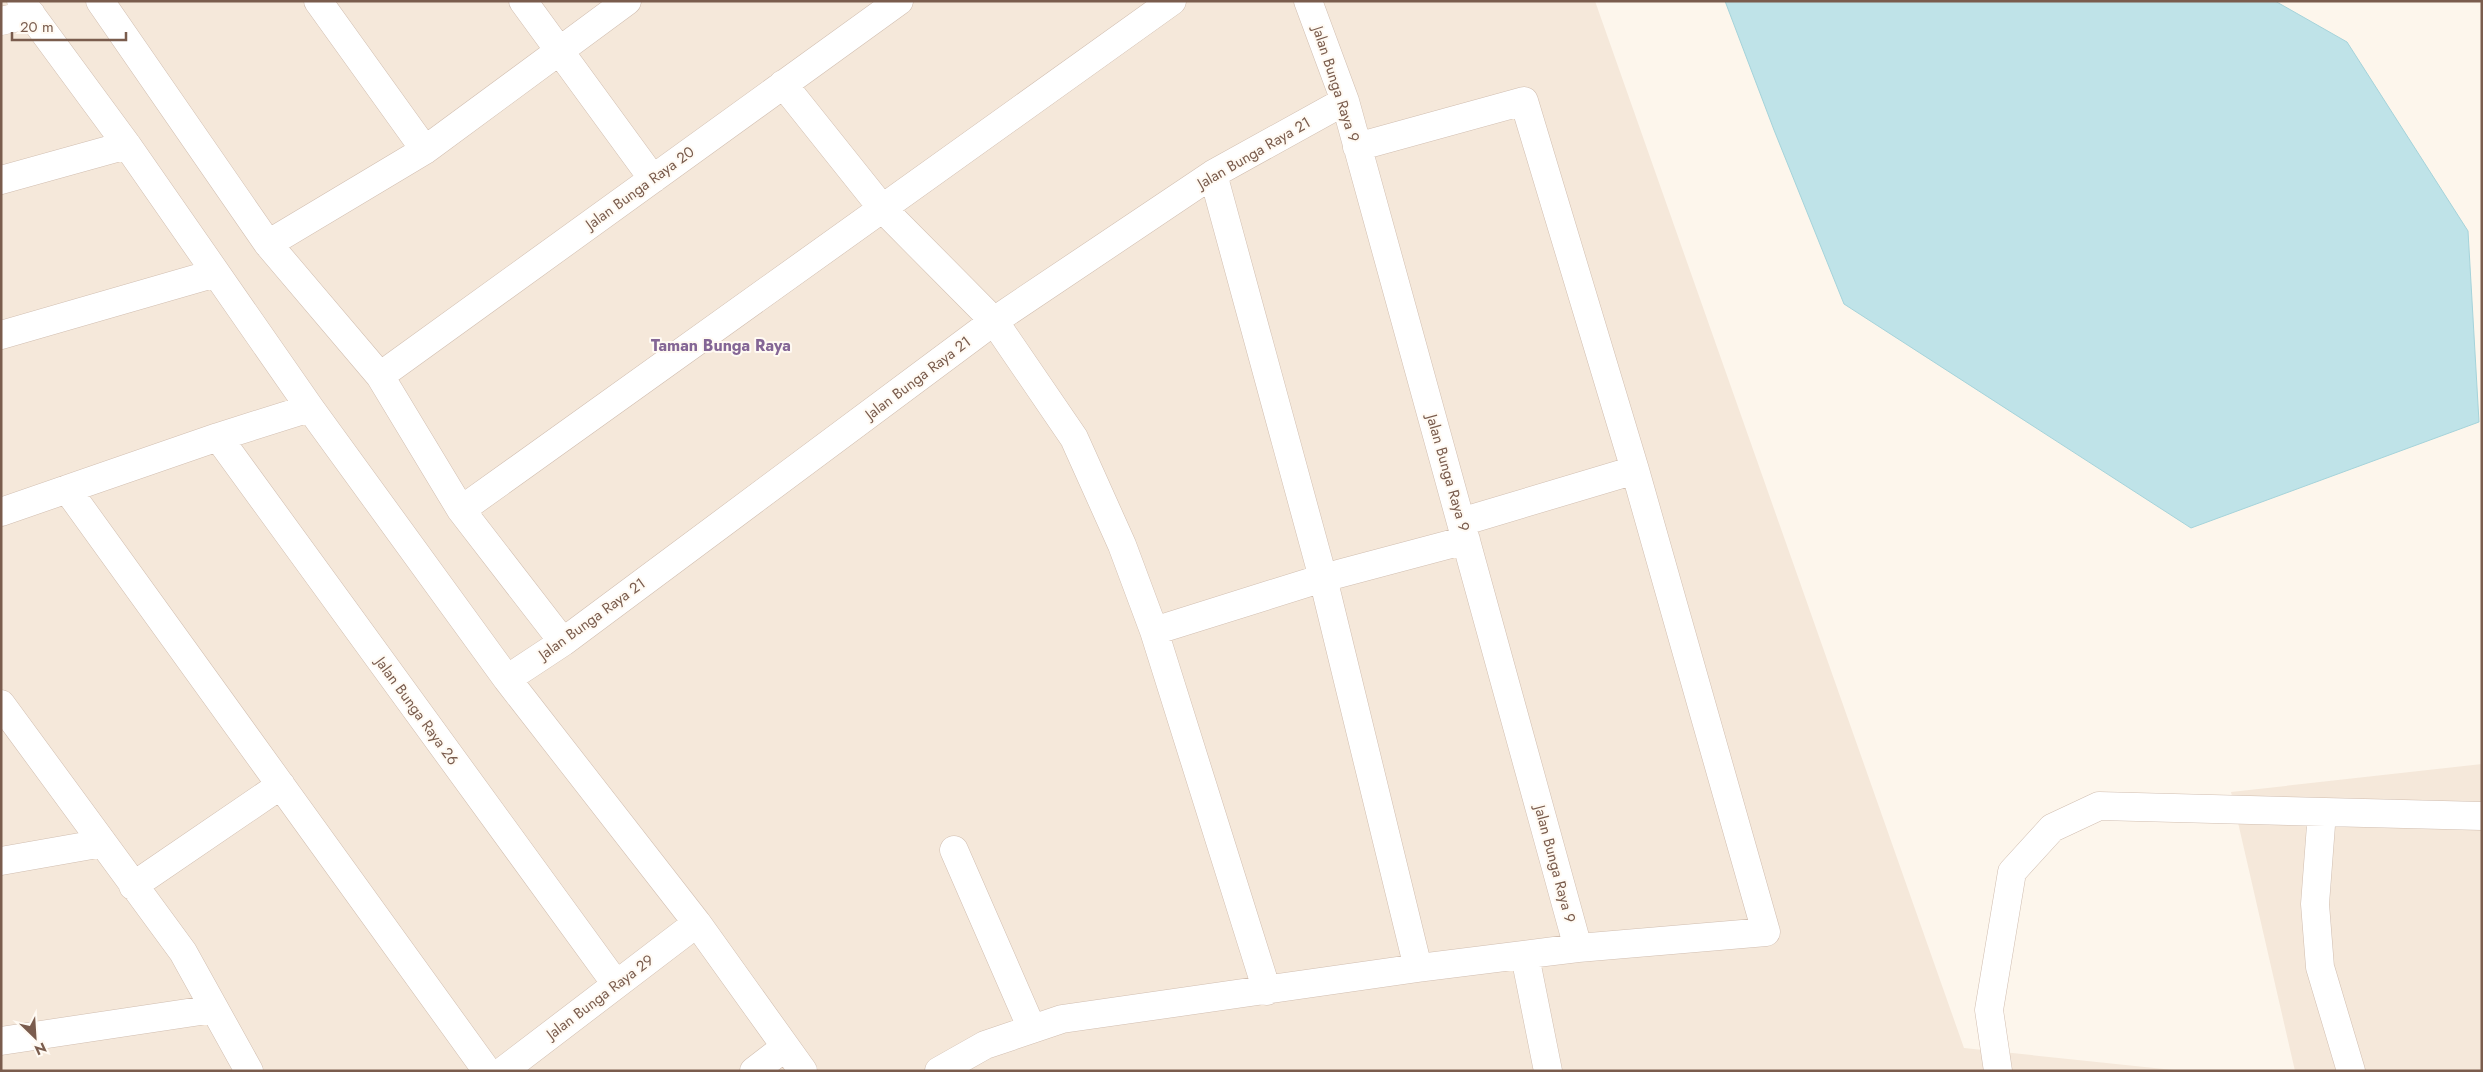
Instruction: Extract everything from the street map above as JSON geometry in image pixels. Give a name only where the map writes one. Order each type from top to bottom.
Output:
[{"type":"street","points":[[100,1],[268,244],[380,376],[462,510],[563,642]]},
{"type":"street","points":[[318,1],[425,150]]},
{"type":"street","points":[[523,1],[653,179]]},
{"type":"street","points":[[268,244],[425,150],[627,1]]},
{"type":"street","name":"Jalan Bunga Raya 20","points":[[380,376],[899,1]]},
{"type":"street","points":[[462,510],[1172,1]]},
{"type":"street","name":"Jalan Bunga Raya 9","points":[[1308,1],[1345,101],[1578,948]]},
{"type":"street","points":[[1,21],[26,7],[126,145],[310,408],[507,680],[697,923],[784,1048],[803,1071]]},
{"type":"street","points":[[783,84],[882,208],[994,321],[1074,438],[1122,545],[1154,631],[1267,991]]},
{"type":"street","name":"Jalan Bunga Raya 21","points":[[507,680],[563,642],[994,321],[1214,174],[1345,101]]},
{"type":"street","points":[[939,1071],[985,1045],[1062,1019],[1418,968],[1578,948],[1766,932],[1635,470],[1524,101],[1357,147]]},
{"type":"street","points":[[1,180],[126,145]]},
{"type":"street","points":[[1214,174],[1323,578],[1418,968]]},
{"type":"street","points":[[1,336],[216,273]]},
{"type":"street","points":[[1,512],[218,437],[310,408]]},
{"type":"street","name":"Jalan Bunga Raya 26","points":[[218,437],[616,984]]},
{"type":"street","points":[[1154,631],[1323,578],[1635,470]]},
{"type":"street","points":[[67,489],[487,1071]]},
{"type":"street","points":[[1,704],[182,952],[249,1071]]},
{"type":"street","points":[[133,886],[281,785]]},
{"type":"street","points":[[1998,1071],[1989,1010],[2012,872],[2052,828],[2099,806],[2482,816]]},
{"type":"street","points":[[2322,812],[2315,904],[2320,967],[2351,1071]]},
{"type":"street","points":[[1,861],[103,843]]},
{"type":"street","points":[[954,850],[1032,1029]]},
{"type":"street","name":"Jalan Bunga Raya 29","points":[[503,1071],[697,923]]},
{"type":"street","points":[[1525,956],[1548,1071]]},
{"type":"street","points":[[1,1040],[214,1009]]},
{"type":"street","points":[[754,1071],[784,1048]]},
{"type":"shaded area","points":[[1,1],[1595,1],[1964,1048],[2183,1071],[1,1071]]},
{"type":"shaded area","points":[[2482,764],[2482,1071],[2295,1071],[2231,792]]},
{"type":"water","points":[[1725,1],[2275,1],[2347,42],[2468,231],[2479,422],[2191,528],[1844,304],[1774,130]]},
{"type":"district","name":"Taman Bunga Raya","points":[[721,345]]}]
